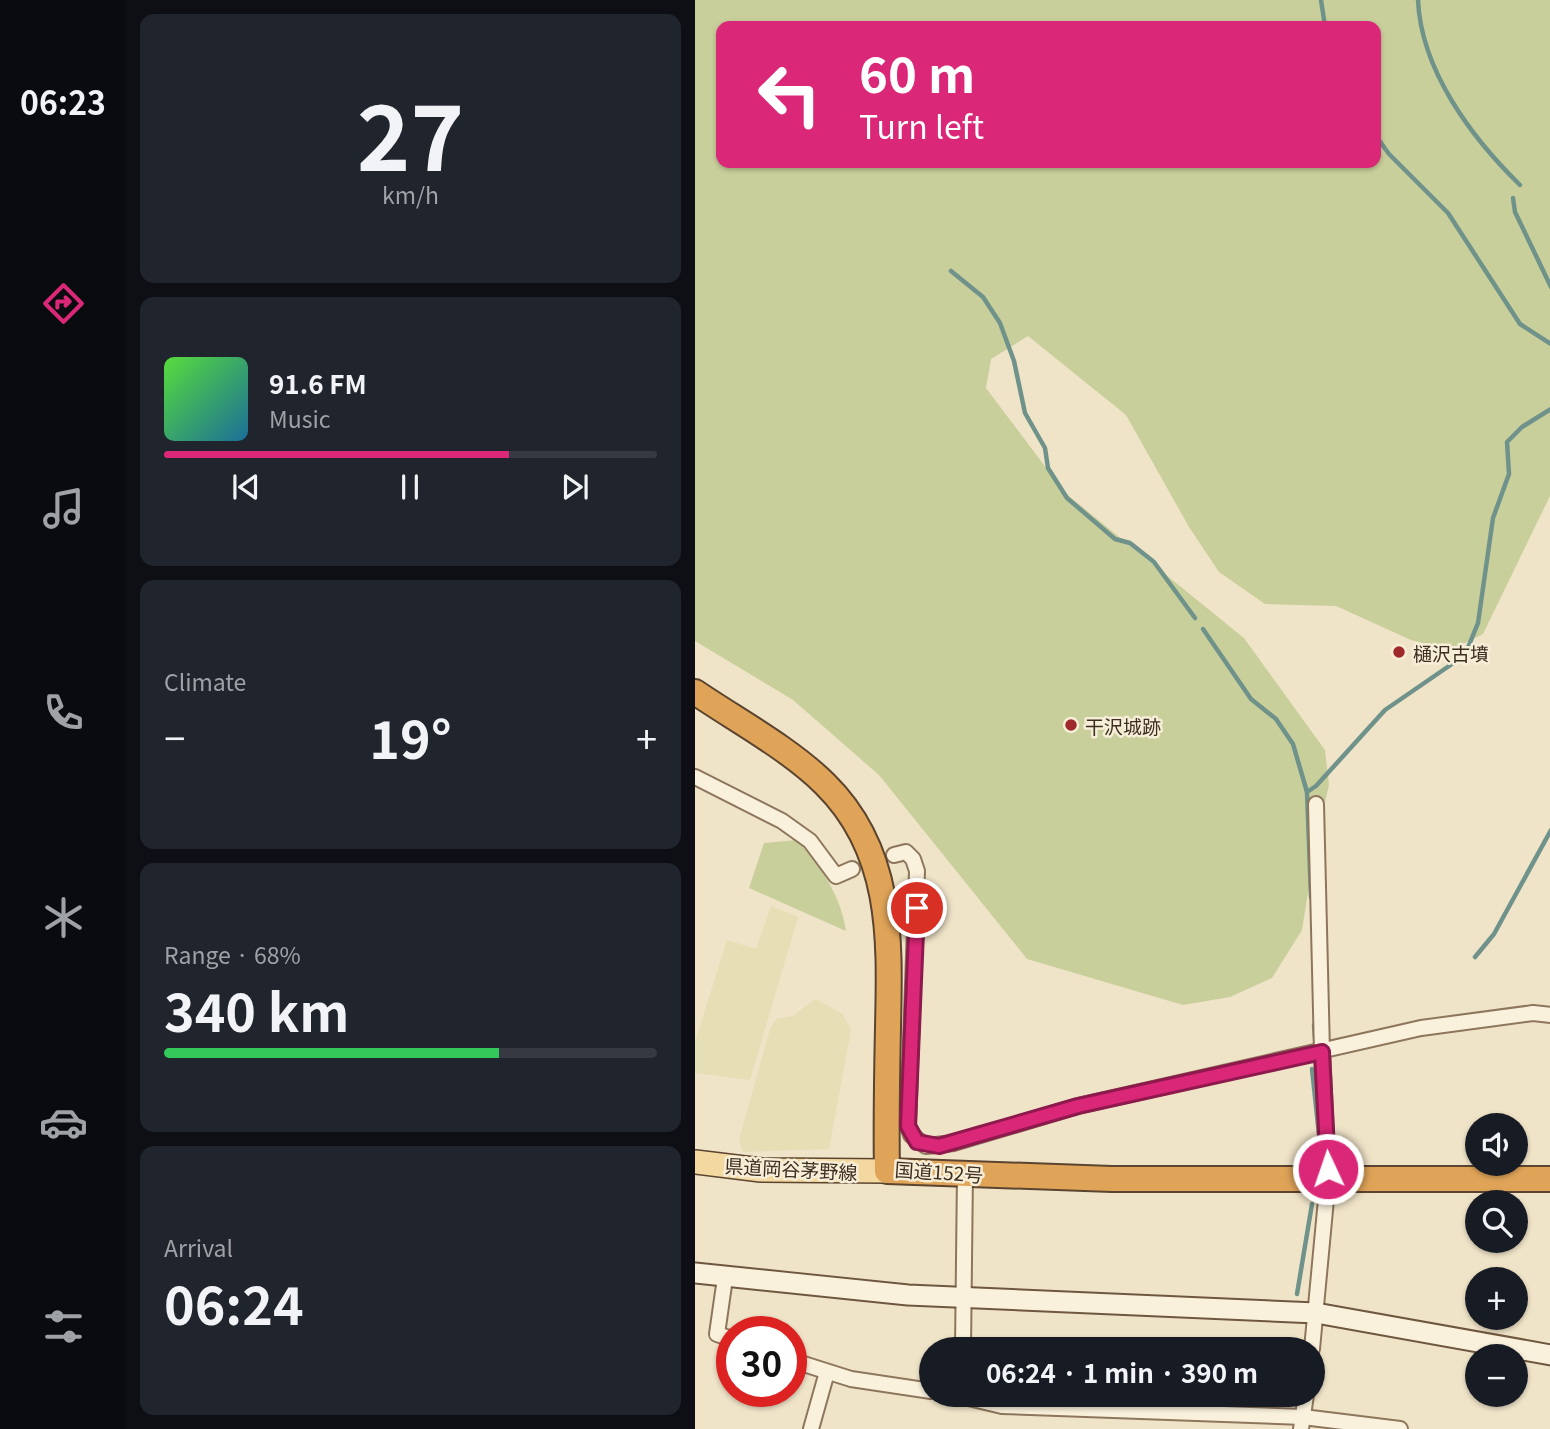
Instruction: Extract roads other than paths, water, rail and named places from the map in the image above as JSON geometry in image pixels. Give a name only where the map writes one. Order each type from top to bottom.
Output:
[{"type":"highway","name":"国道152号","points":[[695,692],[824,783],[848,811],[873,856],[886,905],[890,961],[887,1171],[1112,1179],[1550,1179]]},
{"type":"main road","name":"県道岡谷茅野線","points":[[695,1162],[761,1170],[887,1171]]},
{"type":"street","points":[[695,777],[782,821],[810,841],[837,876],[852,869]]},
{"type":"street","points":[[1313,1337],[1329,1178],[1322,1052],[1316,804]]},
{"type":"street","points":[[894,855],[906,852],[913,859],[917,871],[908,1126],[917,1142],[926,1146],[954,1143],[1078,1106],[1453,1023],[1533,1013],[1550,1016]]},
{"type":"street","points":[[963,1337],[965,1173]]},
{"type":"street","points":[[695,1273],[908,1295],[1316,1313],[1550,1355]]},
{"type":"street","points":[[720,1316],[725,1278]]},
{"type":"street","points":[[807,1365],[851,1379],[919,1389]]},
{"type":"street","points":[[811,1429],[827,1372]]},
{"type":"street","points":[[1020,1407],[1400,1429]]},
{"type":"waterway","points":[[1321,0],[1324,21]]},
{"type":"waterway","points":[[1418,0],[1428,52],[1452,101],[1484,146],[1520,185]]},
{"type":"waterway","points":[[1381,143],[1448,213],[1520,324],[1551,344]]},
{"type":"waterway","points":[[1513,198],[1515,212],[1551,287]]},
{"type":"waterway","points":[[951,271],[983,297],[1000,323],[1014,361],[1025,413],[1045,448],[1048,468],[1067,498],[1115,539],[1130,543],[1154,562],[1195,618]]},
{"type":"waterway","points":[[1311,897],[1307,792],[1316,786],[1385,710],[1465,655],[1478,623],[1493,518],[1509,474],[1507,442],[1522,427],[1551,409]]},
{"type":"waterway","points":[[1203,629],[1251,699],[1276,719],[1293,744],[1307,792]]},
{"type":"waterway","points":[[1475,957],[1494,934],[1551,830]]},
{"type":"waterway","points":[[1314,1025],[1315,1038]]},
{"type":"waterway","points":[[1312,1069],[1320,1144]]},
{"type":"waterway","points":[[1297,1294],[1312,1204]]},
{"type":"place","name":"樋沢古墳","points":[[1399,652]]},
{"type":"place","name":"干沢城跡","points":[[1071,725]]}]
